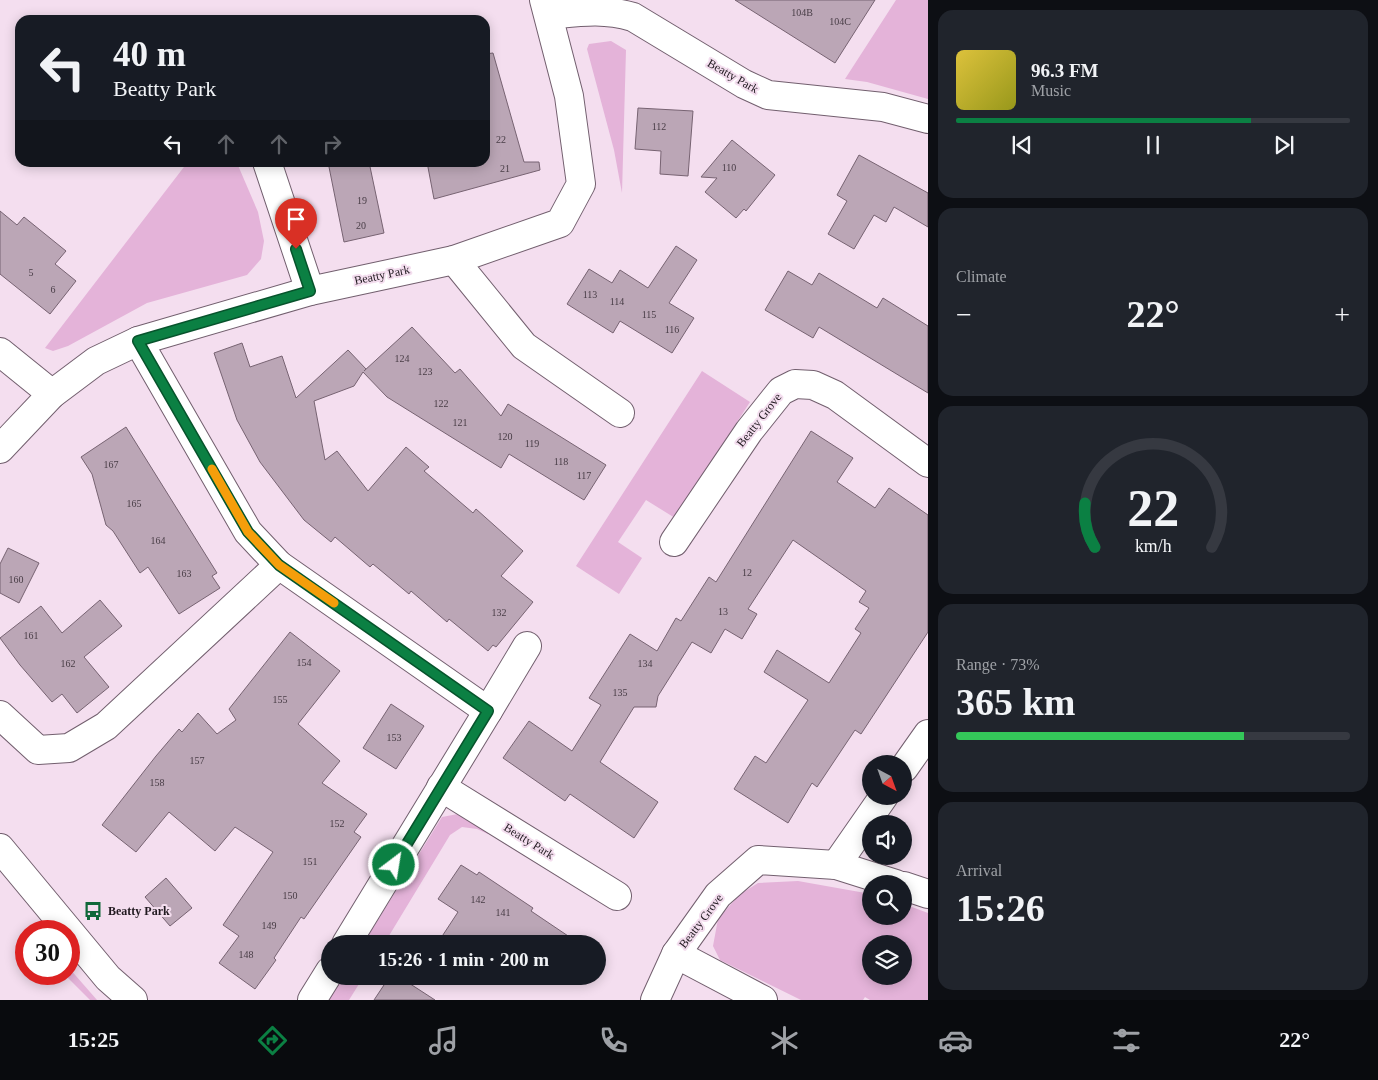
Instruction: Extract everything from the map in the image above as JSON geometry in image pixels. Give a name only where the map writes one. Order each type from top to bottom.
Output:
[{"type":"street","name":"Beatty Park","points":[[0,449],[52,394],[96,361],[138,341],[310,291],[454,260],[560,223],[581,184],[569,96],[546,8],[604,10],[628,15],[744,84],[768,95],[882,107],[928,120]]},
{"type":"street","points":[[269,167],[310,291]]},
{"type":"street","points":[[454,260],[524,346],[620,413]]},
{"type":"street","points":[[138,341],[248,532],[279,565],[488,711]]},
{"type":"street","points":[[0,352],[52,394]]},
{"type":"street","name":"Beatty Grove","points":[[674,542],[749,431],[781,391],[795,384],[813,385],[835,395],[928,463]]},
{"type":"street","points":[[0,715],[38,750],[69,748],[106,726],[279,565]]},
{"type":"street","points":[[351,935],[527,646]]},
{"type":"street","points":[[912,757],[928,734]]},
{"type":"street","name":"Beatty Park","points":[[441,787],[617,896]]},
{"type":"street","points":[[836,865],[878,805]]},
{"type":"street","points":[[0,848],[108,978],[133,1000]]},
{"type":"street","name":"Beatty Grove","points":[[655,1000],[676,954],[718,895],[758,860],[836,865],[868,875]]},
{"type":"street","points":[[912,889],[928,894]]},
{"type":"street","name":"Beatty Grove","points":[[676,954],[763,1000]]},
{"type":"street","points":[[312,1000],[321,985]]},
{"type":"shaded area","points":[[896,0],[928,0],[928,99],[867,82],[845,79]]},
{"type":"shaded area","points":[[611,41],[626,50],[622,193],[614,150],[587,49],[589,44]]},
{"type":"shaded area","points":[[184,167],[239,167],[258,212],[264,241],[261,259],[247,275],[147,303],[68,346],[53,351],[45,348]]},
{"type":"shaded area","points":[[702,371],[750,402],[675,518],[646,500],[618,542],[642,558],[619,594],[576,566]]},
{"type":"shaded area","points":[[463,813],[491,830],[488,834],[477,829],[462,827],[450,835],[389,935],[369,935],[442,817]]},
{"type":"shaded area","points":[[798,881],[862,892],[862,925],[912,925],[912,907],[928,913],[928,1000],[870,1000],[865,997],[863,1000],[801,1000],[720,960],[713,946],[718,919],[739,895],[758,883]]},
{"type":"shaded area","points":[[80,981],[97,1000],[90,1000],[75,985],[80,985]]},
{"type":"shaded area","points":[[338,985],[358,985],[349,1000],[329,1000]]},
{"type":"building","points":[[735,0],[875,0],[835,63]]},
{"type":"building","points":[[490,53],[493,53],[524,162],[539,162],[540,170],[434,199],[428,167],[490,167]]},
{"type":"building","points":[[638,108],[693,111],[688,176],[660,174],[661,151],[635,149]]},
{"type":"building","points":[[732,140],[775,175],[746,211],[744,209],[736,218],[705,192],[717,178],[701,177]]},
{"type":"building","points":[[859,155],[928,193],[928,227],[894,207],[886,222],[874,215],[854,249],[828,234],[847,201],[837,195]]},
{"type":"building","points":[[329,167],[370,167],[384,233],[344,242]]},
{"type":"building","points":[[0,211],[17,225],[24,217],[66,251],[55,264],[76,281],[50,314],[0,274]]},
{"type":"building","points":[[676,246],[697,260],[669,303],[694,318],[672,353],[620,321],[613,333],[567,304],[589,269],[612,283],[620,270],[648,288]]},
{"type":"building","points":[[788,271],[812,285],[819,273],[877,308],[883,298],[928,326],[928,393],[819,327],[813,338],[765,310]]},
{"type":"building","points":[[412,327],[455,373],[460,369],[501,416],[508,404],[606,465],[584,500],[509,454],[501,468],[387,397],[363,372],[354,386],[314,401],[325,460],[337,451],[368,491],[406,447],[429,467],[424,471],[473,513],[476,509],[523,551],[501,576],[533,602],[496,647],[493,645],[488,651],[449,619],[447,622],[411,591],[409,594],[373,564],[370,567],[335,537],[331,542],[304,520],[260,462],[237,420],[214,353],[242,343],[250,367],[282,356],[296,398],[348,350],[366,369],[364,371]]},
{"type":"building","points":[[126,427],[217,573],[212,576],[220,588],[179,614],[148,567],[140,573],[113,531],[106,525],[92,474],[81,457]]},
{"type":"building","points":[[811,431],[853,458],[837,482],[875,508],[889,488],[928,515],[928,632],[861,734],[855,730],[817,787],[812,783],[788,823],[734,789],[755,756],[766,763],[808,700],[764,672],[777,650],[829,683],[861,633],[855,629],[869,608],[859,602],[866,591],[793,540],[748,609],[757,614],[742,639],[725,629],[711,653],[692,642],[658,696],[656,707],[634,707],[600,762],[658,802],[634,838],[570,794],[565,801],[503,758],[529,721],[572,751],[601,705],[589,698],[630,634],[657,651],[676,618],[681,621],[709,577],[716,582]]},
{"type":"building","points":[[8,548],[39,563],[19,603],[0,593],[0,564]]},
{"type":"building","points":[[100,600],[122,626],[84,657],[109,687],[77,713],[62,694],[52,702],[20,665],[0,638],[41,606],[62,633]]},
{"type":"building","points":[[290,632],[340,671],[298,724],[340,761],[322,783],[367,814],[354,832],[361,837],[304,919],[301,917],[274,958],[276,960],[255,989],[219,963],[239,936],[223,925],[273,852],[235,827],[215,851],[169,812],[136,852],[102,825],[179,729],[182,732],[198,713],[217,734],[236,720],[229,709]]},
{"type":"building","points":[[391,704],[424,726],[396,769],[363,748]]},
{"type":"building","points":[[461,865],[477,875],[479,872],[533,908],[531,911],[567,935],[443,935],[458,912],[438,899]]},
{"type":"building","points":[[166,878],[192,908],[170,926],[145,897]]},
{"type":"building","points":[[384,985],[412,985],[435,1000],[374,1000]]},
{"type":"slow traffic","points":[[212,469],[248,532],[279,565],[334,603]]},
{"type":"place","name":"Beatty Park","points":[[93,911]]},
{"type":"route","points":[[296,249],[310,291],[138,341],[248,532],[279,565],[488,711],[394,865]]}]
